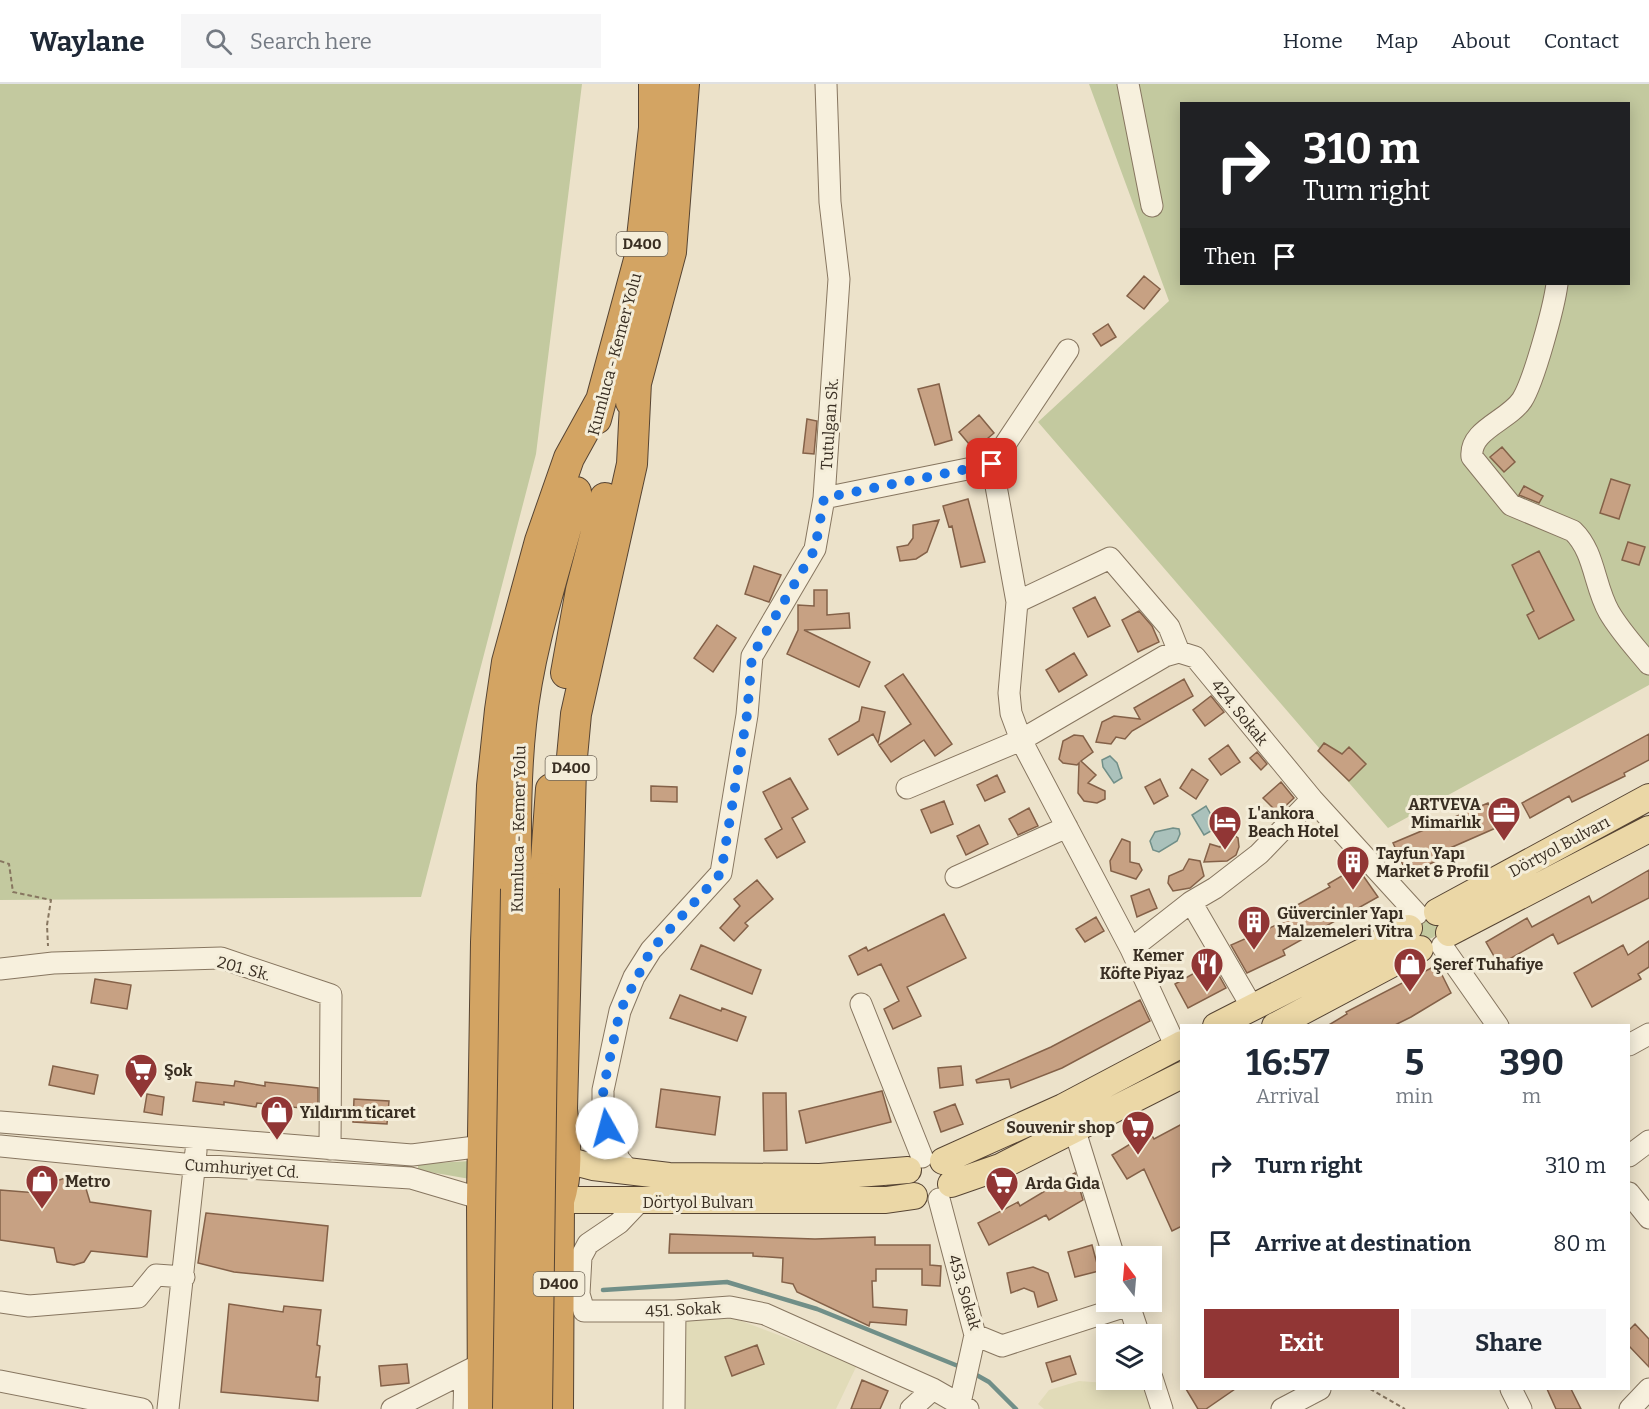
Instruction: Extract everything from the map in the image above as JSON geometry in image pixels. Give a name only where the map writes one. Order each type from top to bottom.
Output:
[{"type":"highway","name":"Kumluca - Kemer Yolu","points":[[537,1409],[530,888],[516,797],[521,722],[539,628],[640,256],[654,129],[654,84]]},
{"type":"highway","name":"Kumluca - Kemer Yolu","points":[[508,1409],[530,888],[579,602],[671,252],[684,84]]},
{"type":"highway","name":"Kumluca - Kemer Yolu","points":[[558,1409],[559,1201],[565,1184],[567,1160],[562,1109],[568,862],[574,736],[576,714],[632,464],[636,382]]},
{"type":"highway","points":[[483,1409],[474,1368],[482,1200],[486,942],[492,786],[507,662],[540,541],[569,458],[601,400]]},
{"type":"main road","name":"Dörtyol Bulvarı","points":[[1278,1024],[1649,797]]},
{"type":"main road","name":"Dörtyol Bulvarı","points":[[1220,1024],[1252,1007],[1429,930],[1649,829]]},
{"type":"main road","name":"Dörtyol Bulvarı","points":[[482,1200],[639,1202],[886,1200],[1179,1046]]},
{"type":"main road","name":"Dörtyol Bulvarı","points":[[483,1146],[512,1147],[593,1167],[669,1176],[929,1178],[1000,1167],[1180,1076]]},
{"type":"street","name":"Tutulgan Sk.","points":[[629,1171],[619,1159],[603,1107],[603,1090],[620,1011],[651,950],[721,873],[747,715],[752,656],[815,549],[824,498],[839,279],[830,202],[826,84]]},
{"type":"street","points":[[1128,84],[1152,206]]},
{"type":"street","points":[[1557,285],[1528,387],[1511,412],[1476,439],[1471,449],[1472,457],[1511,505],[1573,531],[1580,538],[1587,548],[1608,611],[1649,664]]},
{"type":"street","points":[[1068,350],[992,464],[1017,602],[1009,693],[1011,713],[1021,740],[1131,949],[1179,1046]]},
{"type":"street","points":[[824,498],[992,464]]},
{"type":"street","points":[[907,788],[1021,740],[1165,656],[1179,652],[1169,627],[1110,558],[1017,602]]},
{"type":"street","name":"424. Sokak","points":[[1179,652],[1195,657],[1312,799],[1429,930],[1497,1024]]},
{"type":"street","points":[[1131,949],[1191,902],[1215,888],[1259,854],[1312,799]]},
{"type":"street","points":[[956,877],[1066,827]]},
{"type":"street","points":[[1191,902],[1252,1007]]},
{"type":"street","name":"201. Sk.","points":[[0,969],[52,963],[221,958],[331,995],[330,1149]]},
{"type":"street","name":"453. Sokak","points":[[861,1004],[929,1178],[975,1335],[1002,1346],[1105,1312]]},
{"type":"street","points":[[1630,1044],[1649,1034]]},
{"type":"street","name":"Cumhuriyet Cd.","points":[[0,1122],[412,1155],[483,1146]]},
{"type":"street","points":[[1075,1131],[1111,1246]]},
{"type":"street","points":[[168,1409],[184,1277],[197,1138]]},
{"type":"street","points":[[1630,1155],[1649,1141]]},
{"type":"street","name":"Cumhuriyet Cd.","points":[[0,1146],[194,1165],[411,1178],[482,1200]]},
{"type":"street","points":[[411,1178],[412,1155]]},
{"type":"street","points":[[1630,1194],[1649,1218]]},
{"type":"street","name":"451. Sokak","points":[[639,1202],[619,1222],[588,1244],[580,1257],[579,1294],[584,1311],[675,1311],[730,1306],[765,1314],[933,1389],[964,1406]]},
{"type":"street","points":[[0,1302],[29,1306],[138,1298],[156,1275],[184,1277]]},
{"type":"street","points":[[674,1409],[675,1311]]},
{"type":"street","points":[[964,1406],[975,1335]]},
{"type":"street","points":[[392,1409],[474,1368]]},
{"type":"street","points":[[465,1409],[474,1368]]},
{"type":"street","points":[[0,1381],[142,1409]]},
{"type":"street","points":[[911,1409],[933,1389]]},
{"type":"street","points":[[1630,1409],[1649,1389]]},
{"type":"street","points":[[1156,1390],[1162,1409]]},
{"type":"street","points":[[1282,1409],[1318,1390]]},
{"type":"street","points":[[1512,1390],[1521,1409]]},
{"type":"path","points":[[0,861],[9,864],[13,892],[51,900],[47,925],[49,951]]},
{"type":"path","points":[[1373,1390],[1405,1409]]},
{"type":"shaded area","points":[[731,1317],[857,1365],[836,1409],[685,1409],[685,1321]]},
{"type":"shaded area","points":[[1079,1381],[1096,1382],[1096,1390],[1148,1390],[1151,1409],[1044,1409],[1038,1404],[1049,1390]]},
{"type":"green space","points":[[0,84],[582,84],[536,454],[421,897],[0,900]]},
{"type":"green space","points":[[1089,84],[1649,84],[1649,685],[1388,828],[1038,422],[1169,301]]},
{"type":"green space","points":[[1428,919],[1435,922],[1438,929],[1435,936],[1428,939],[1421,936],[1418,929],[1421,922]]},
{"type":"green space","points":[[470,1161],[470,1179],[418,1170],[418,1164]]},
{"type":"water","points":[[1110,756],[1117,763],[1122,778],[1114,783],[1103,767],[1102,760]]},
{"type":"water","points":[[1206,806],[1218,827],[1204,835],[1192,815]]},
{"type":"water","points":[[1179,829],[1180,834],[1177,841],[1159,852],[1153,850],[1150,841],[1155,832]]},
{"type":"building","points":[[1144,276],[1160,289],[1144,309],[1127,296]]},
{"type":"building","points":[[1108,324],[1116,337],[1101,346],[1093,334]]},
{"type":"building","points":[[939,384],[952,440],[935,445],[918,389]]},
{"type":"building","points":[[979,415],[994,433],[974,450],[959,432]]},
{"type":"building","points":[[807,419],[817,421],[814,454],[803,453]]},
{"type":"building","points":[[1502,447],[1515,462],[1504,472],[1490,457]]},
{"type":"building","points":[[1611,479],[1630,485],[1619,519],[1600,513]]},
{"type":"building","points":[[1524,486],[1543,496],[1539,503],[1519,495]]},
{"type":"building","points":[[968,499],[985,562],[961,567],[952,526],[949,527],[943,506]]},
{"type":"building","points":[[939,520],[927,552],[916,559],[900,561],[897,547],[908,545],[913,538],[913,525]]},
{"type":"building","points":[[1628,542],[1645,547],[1639,565],[1622,560]]},
{"type":"building","points":[[1539,551],[1574,620],[1539,639],[1527,615],[1534,611],[1512,565]]},
{"type":"building","points":[[754,566],[781,575],[769,602],[745,594]]},
{"type":"building","points":[[814,590],[827,590],[827,615],[849,613],[850,628],[804,630],[870,662],[859,687],[787,654],[798,630],[798,605],[814,606]]},
{"type":"building","points":[[1095,597],[1110,626],[1088,637],[1073,608]]},
{"type":"building","points":[[1139,611],[1152,626],[1159,642],[1138,652],[1122,620]]},
{"type":"building","points":[[717,625],[736,638],[713,672],[694,658]]},
{"type":"building","points":[[1074,653],[1087,675],[1059,692],[1046,670]]},
{"type":"building","points":[[903,674],[952,744],[935,756],[924,740],[891,762],[879,745],[911,724],[885,686]]},
{"type":"building","points":[[1184,679],[1193,696],[1132,731],[1125,739],[1116,737],[1111,744],[1096,742],[1102,722],[1114,716],[1140,719],[1134,708]]},
{"type":"building","points":[[1211,696],[1224,712],[1205,726],[1193,710]]},
{"type":"building","points":[[862,707],[885,712],[878,743],[873,734],[838,755],[829,739],[859,721]]},
{"type":"building","points":[[1649,734],[1649,760],[1624,773],[1625,776],[1572,802],[1569,796],[1530,818],[1522,803]]},
{"type":"building","points":[[1074,735],[1083,736],[1093,752],[1081,761],[1096,775],[1088,783],[1105,791],[1105,799],[1097,803],[1084,801],[1078,793],[1079,763],[1077,765],[1063,763],[1059,759],[1063,741]]},
{"type":"building","points":[[1324,743],[1342,754],[1349,747],[1366,764],[1349,781],[1318,751]]},
{"type":"building","points":[[1228,745],[1240,762],[1221,775],[1209,759]]},
{"type":"building","points":[[1257,752],[1267,764],[1261,770],[1250,758]]},
{"type":"building","points":[[1192,769],[1208,780],[1196,799],[1180,788]]},
{"type":"building","points":[[997,775],[1005,792],[985,801],[977,785]]},
{"type":"building","points":[[790,778],[808,809],[792,818],[805,842],[777,858],[765,839],[782,829],[763,792]]},
{"type":"building","points":[[1160,779],[1168,796],[1154,804],[1145,787]]},
{"type":"building","points":[[1281,782],[1294,798],[1278,813],[1263,798]]},
{"type":"building","points":[[651,786],[677,787],[677,802],[651,801]]},
{"type":"building","points":[[944,801],[953,824],[931,833],[921,810]]},
{"type":"building","points":[[1488,803],[1498,827],[1441,852],[1443,858],[1407,874],[1393,843]]},
{"type":"building","points":[[1029,808],[1038,826],[1018,835],[1009,819]]},
{"type":"building","points":[[979,825],[988,844],[966,855],[957,836]]},
{"type":"building","points":[[1231,833],[1238,838],[1239,847],[1236,855],[1227,861],[1204,862],[1210,844],[1220,847],[1224,837]]},
{"type":"building","points":[[1122,839],[1130,842],[1130,862],[1139,864],[1142,870],[1136,879],[1111,871],[1110,861]]},
{"type":"building","points":[[1189,859],[1200,861],[1204,876],[1190,888],[1173,891],[1168,883],[1169,876],[1183,870]]},
{"type":"building","points":[[1357,867],[1378,897],[1283,950],[1285,955],[1247,973],[1231,945],[1283,922],[1279,915],[1330,887],[1328,884]]},
{"type":"building","points":[[1649,870],[1649,898],[1558,944],[1553,934],[1499,965],[1486,942],[1527,918],[1532,927],[1589,896],[1592,903]]},
{"type":"building","points":[[757,880],[773,899],[745,923],[748,926],[734,941],[720,928],[740,906],[734,899]]},
{"type":"building","points":[[1149,889],[1157,908],[1137,917],[1131,896]]},
{"type":"building","points":[[944,914],[966,958],[907,987],[921,1016],[893,1029],[884,1009],[899,1001],[881,964],[858,975],[849,956],[866,947],[868,951]]},
{"type":"building","points":[[1096,917],[1104,931],[1085,942],[1076,929]]},
{"type":"building","points":[[1649,941],[1649,967],[1638,974],[1641,979],[1592,1007],[1574,973],[1623,945],[1628,955]]},
{"type":"building","points":[[701,945],[761,970],[752,994],[691,969]]},
{"type":"building","points":[[1212,963],[1226,988],[1188,1008],[1175,984]]},
{"type":"building","points":[[1437,965],[1451,993],[1397,1024],[1330,1024],[1347,1014],[1346,1012]]},
{"type":"building","points":[[95,979],[131,985],[127,1009],[91,1003]]},
{"type":"building","points":[[680,995],[721,1011],[722,1008],[746,1017],[737,1041],[670,1018]]},
{"type":"building","points":[[1140,1000],[1150,1021],[1062,1068],[1011,1088],[1009,1079],[977,1083],[976,1080],[1051,1047]]},
{"type":"building","points":[[53,1066],[98,1075],[94,1094],[49,1085]]},
{"type":"building","points":[[961,1066],[963,1085],[940,1088],[938,1068]]},
{"type":"building","points":[[235,1081],[265,1086],[265,1082],[318,1088],[318,1110],[257,1103],[256,1107],[224,1102],[224,1105],[193,1101],[196,1082],[234,1086]]},
{"type":"building","points":[[661,1089],[720,1097],[715,1135],[656,1127]]},
{"type":"building","points":[[882,1091],[891,1122],[806,1143],[799,1111]]},
{"type":"building","points":[[763,1093],[786,1093],[787,1150],[764,1151]]},
{"type":"building","points":[[147,1094],[164,1097],[162,1115],[144,1112]]},
{"type":"building","points":[[354,1099],[389,1101],[387,1124],[353,1122]]},
{"type":"building","points":[[955,1104],[963,1124],[941,1132],[934,1112]]},
{"type":"building","points":[[1180,1125],[1180,1227],[1172,1231],[1144,1169],[1127,1179],[1112,1155],[1150,1132],[1154,1139]]},
{"type":"building","points":[[1075,1173],[1083,1200],[1049,1220],[1046,1215],[989,1245],[978,1223],[1018,1202],[1020,1206]]},
{"type":"building","points":[[71,1176],[84,1182],[90,1202],[151,1211],[147,1257],[91,1251],[84,1262],[74,1265],[57,1262],[54,1248],[0,1240],[0,1190],[50,1194],[56,1181]]},
{"type":"building","points":[[206,1213],[328,1226],[323,1281],[234,1272],[198,1263]]},
{"type":"building","points":[[670,1234],[815,1239],[875,1237],[875,1245],[930,1245],[930,1265],[941,1266],[940,1286],[922,1285],[922,1269],[876,1269],[876,1281],[872,1281],[873,1307],[907,1310],[906,1325],[870,1322],[869,1326],[797,1292],[793,1284],[782,1282],[783,1258],[753,1256],[753,1253],[669,1253]]},
{"type":"building","points":[[1092,1245],[1096,1272],[1075,1277],[1068,1252]]},
{"type":"building","points":[[1033,1267],[1048,1273],[1057,1300],[1038,1307],[1034,1292],[1024,1288],[1011,1293],[1007,1273]]},
{"type":"building","points":[[229,1304],[283,1312],[284,1306],[321,1310],[317,1345],[320,1346],[316,1377],[320,1377],[318,1401],[221,1392]]},
{"type":"building","points":[[1635,1324],[1649,1339],[1649,1367],[1630,1347],[1630,1329]]},
{"type":"building","points":[[757,1345],[764,1364],[732,1376],[725,1357]]},
{"type":"building","points":[[1070,1356],[1076,1374],[1052,1382],[1046,1363]]},
{"type":"building","points":[[407,1364],[409,1383],[381,1386],[379,1366]]},
{"type":"building","points":[[862,1380],[888,1391],[880,1409],[851,1409]]},
{"type":"building","points":[[1187,1390],[1234,1390],[1206,1409],[1198,1409]]},
{"type":"building","points":[[1547,1390],[1572,1390],[1581,1409],[1556,1409]]},
{"type":"waterway","points":[[603,1290],[727,1282],[817,1309],[963,1368]]},
{"type":"waterway","points":[[973,1373],[989,1382],[1016,1409]]},
{"type":"place","name":"ARTVEVA Mimarlık","points":[[1504,842]]},
{"type":"place","name":"L'ankora Beach Hotel","points":[[1225,851]]},
{"type":"place","name":"Tayfun Yapı Market & Profil","points":[[1353,891]]},
{"type":"place","name":"Güvercinler Yapı Malzemeleri Vitra","points":[[1254,951]]},
{"type":"place","name":"Kemer Köfte Piyaz","points":[[1207,993]]},
{"type":"place","name":"Şeref Tuhafiye","points":[[1410,993]]},
{"type":"place","name":"Şok","points":[[141,1099]]},
{"type":"place","name":"Yıldırım ticaret","points":[[277,1141]]},
{"type":"place","name":"Souvenir shop","points":[[1138,1156]]},
{"type":"place","name":"Metro","points":[[42,1210]]},
{"type":"place","name":"Arda Gıda","points":[[1002,1212]]},
{"type":"route","points":[[607,1128],[603,1090],[620,1011],[634,977],[651,950],[721,873],[747,715],[752,656],[815,549],[824,498],[992,464]]}]
